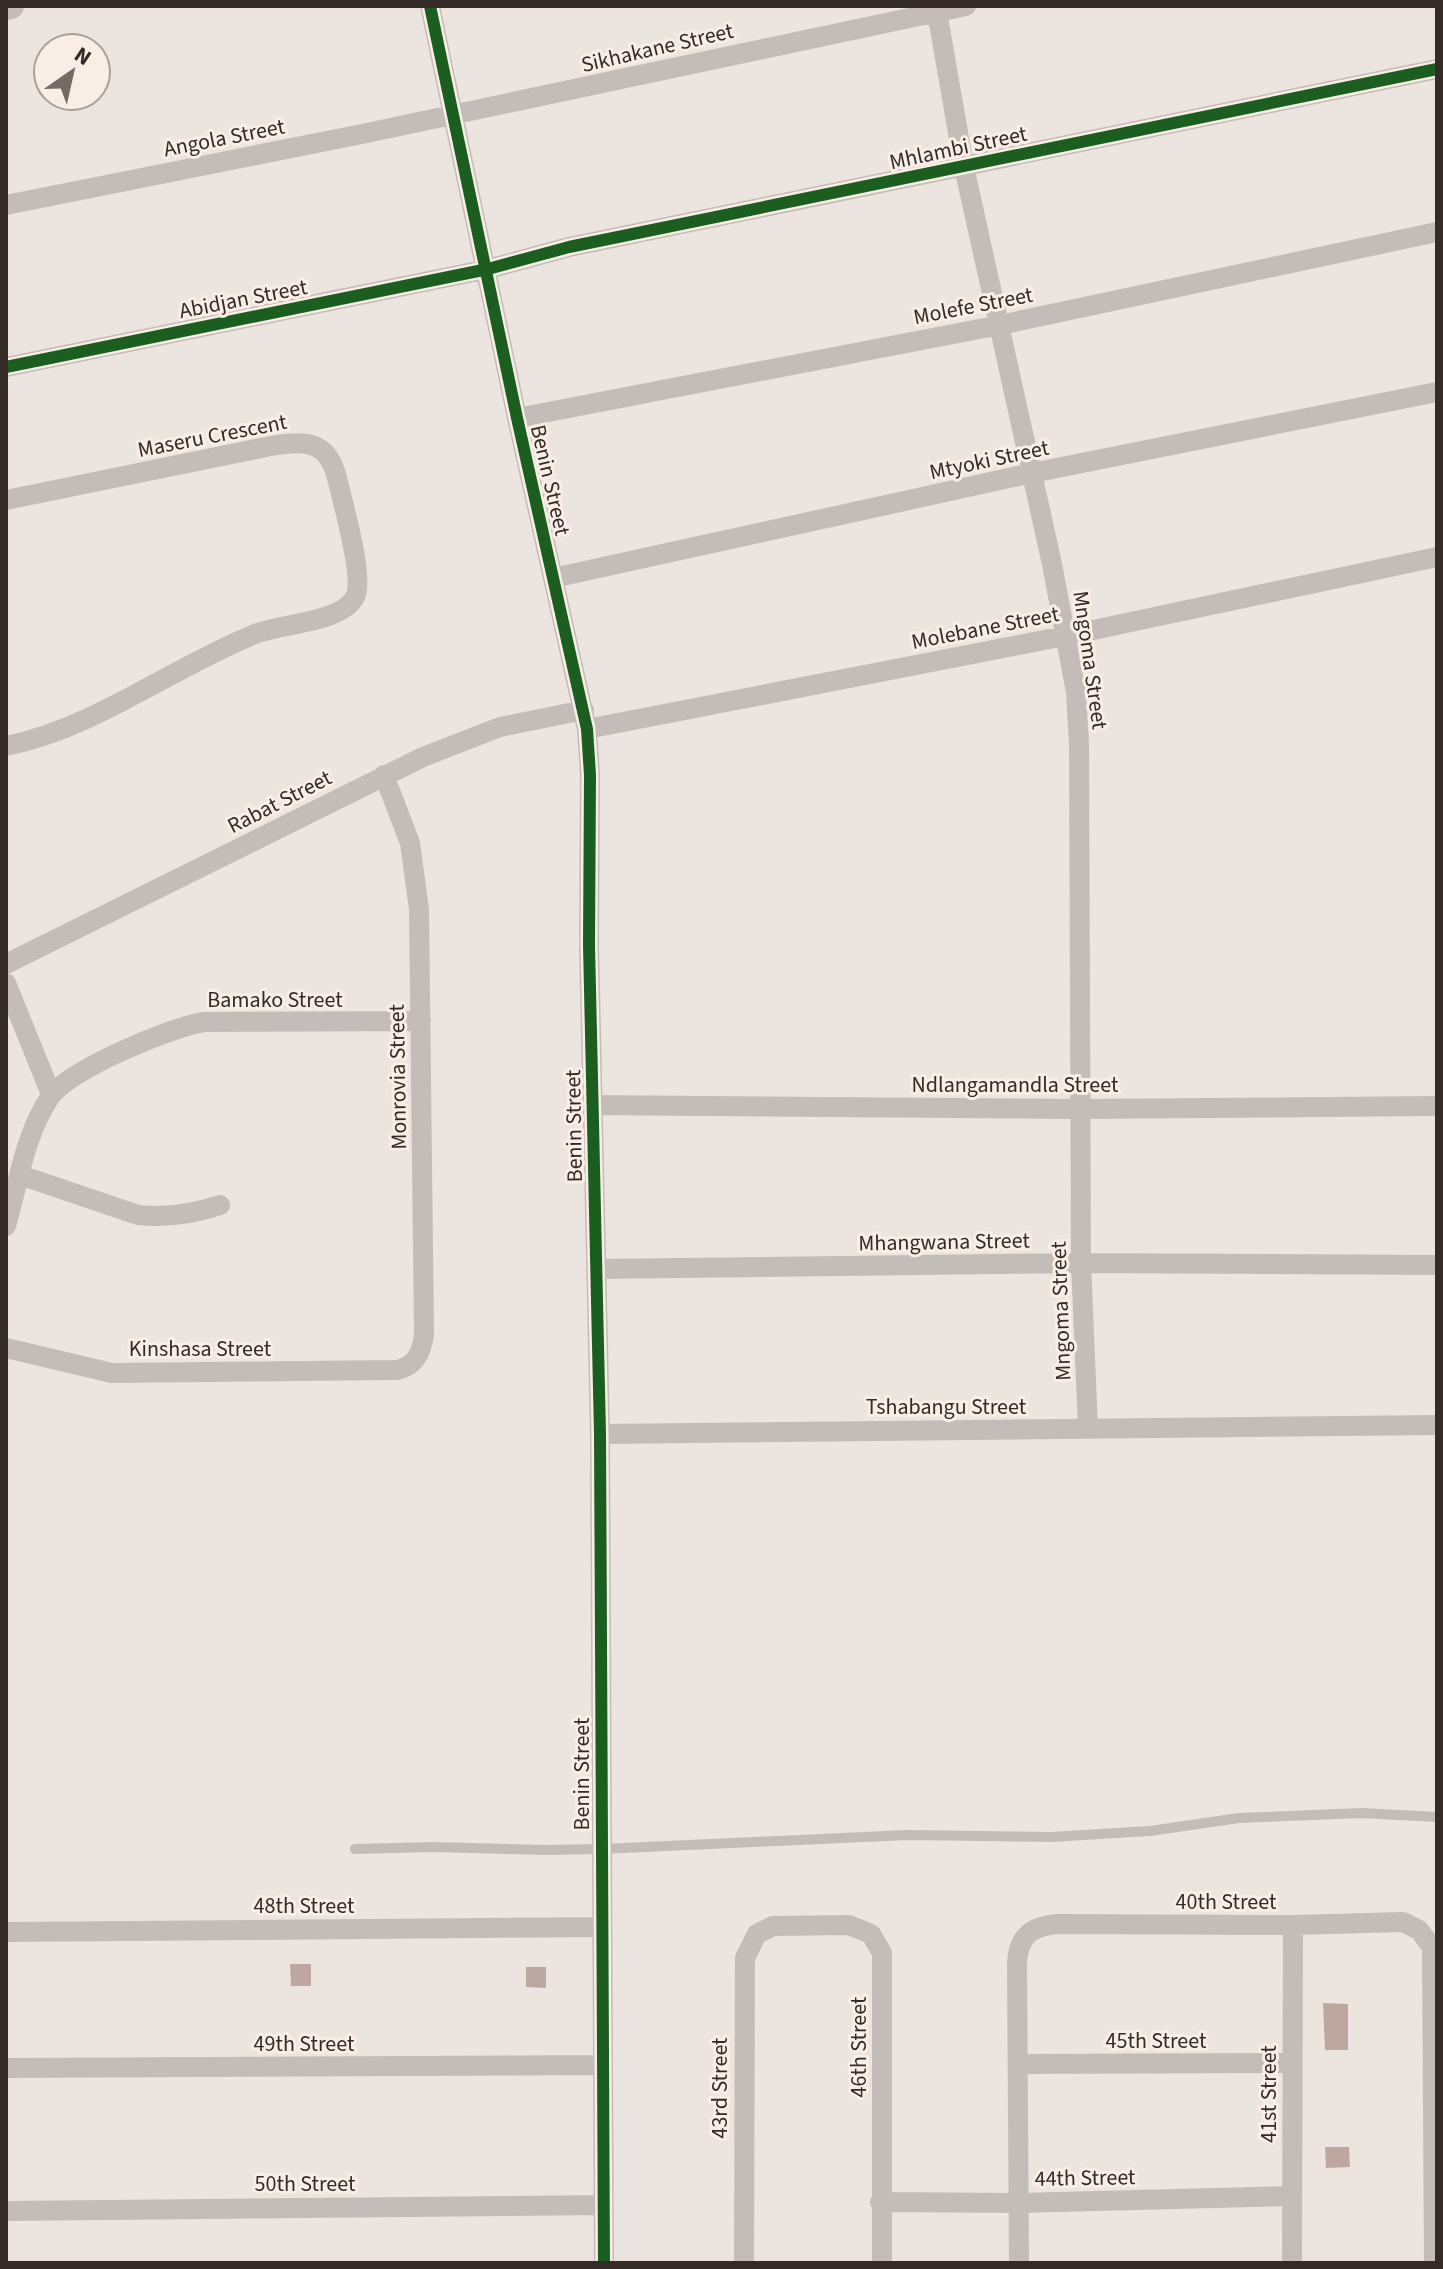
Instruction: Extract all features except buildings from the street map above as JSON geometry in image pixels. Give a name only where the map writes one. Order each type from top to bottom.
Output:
[{"type":"street","name":"Benin Street","points":[[430,6],[488,269],[517,418],[586,719],[590,775],[589,945],[600,1434],[604,2263]]},
{"type":"street","name":"Sikhakane Street","points":[[452,115],[937,9],[966,6]]},
{"type":"street","name":"Mngoma Street","points":[[937,9],[964,167],[1032,473],[1078,715],[1081,1263],[1088,1428]]},
{"type":"street","name":"Mhlambi Street","points":[[488,269],[569,247],[1437,69]]},
{"type":"street","name":"Angola Street","points":[[6,205],[452,115]]},
{"type":"street","name":"Molefe Street","points":[[517,418],[1000,325],[1437,232]]},
{"type":"street","name":"Abidjan Street","points":[[6,367],[488,269]]},
{"type":"street","name":"Mtyoki Street","points":[[553,578],[1032,473],[1437,392]]},
{"type":"street","name":"Maseru Crescent","points":[[6,500],[303,442],[323,451],[335,467],[359,576],[356,595],[342,611],[277,627],[235,642],[64,729],[6,746]]},
{"type":"street","name":"Molebane Street","points":[[586,719],[1065,636],[1437,557]]},
{"type":"street","name":"Rabat Street","points":[[8,958],[457,741],[500,727],[586,719]]},
{"type":"street","name":"Monrovia Street","points":[[384,775],[413,859],[419,909],[424,1334],[416,1361],[409,1367],[397,1370]]},
{"type":"street","points":[[6,983],[51,1094],[36,1126],[6,1226]]},
{"type":"street","name":"Bamako Street","points":[[51,1094],[110,1057],[188,1024],[226,1021],[421,1021]]},
{"type":"street","name":"Ndlangamandla Street","points":[[592,1105],[1080,1109],[1437,1106]]},
{"type":"street","points":[[20,1175],[138,1215],[156,1217],[198,1212],[220,1205]]},
{"type":"street","name":"Mhangwana Street","points":[[596,1269],[1081,1263],[1437,1265]]},
{"type":"street","name":"Kinshasa Street","points":[[6,1348],[112,1373],[397,1370]]},
{"type":"street","name":"Tshabangu Street","points":[[600,1434],[1437,1425]]},
{"type":"street","name":"40th Street","points":[[1019,2263],[1017,1955],[1026,1934],[1034,1928],[1058,1924],[1403,1922],[1433,1939],[1434,2263]]},
{"type":"street","name":"46th Street","points":[[773,1926],[849,1925],[871,1934],[878,1943],[883,1977],[882,2263]]},
{"type":"street","name":"41st Street","points":[[1292,2263],[1293,1925]]},
{"type":"street","name":"43rd Street","points":[[744,2263],[745,1958],[757,1934],[773,1926]]},
{"type":"street","name":"48th Street","points":[[6,1932],[602,1927]]},
{"type":"street","name":"45th Street","points":[[1020,2064],[1292,2063]]},
{"type":"street","name":"49th Street","points":[[6,2068],[603,2065]]},
{"type":"street","name":"44th Street","points":[[880,2202],[1019,2203],[1291,2196]]},
{"type":"street","name":"50th Street","points":[[6,2211],[603,2205]]},
{"type":"lane","points":[[355,1849],[602,1849],[907,1835],[1051,1837],[1150,1831],[1239,1818],[1361,1813],[1437,1817]]},
{"type":"cycle path","points":[[430,6],[517,418],[587,729],[600,1434],[604,2263]]},
{"type":"cycle path","points":[[6,367],[488,269],[569,247],[1437,69]]}]
